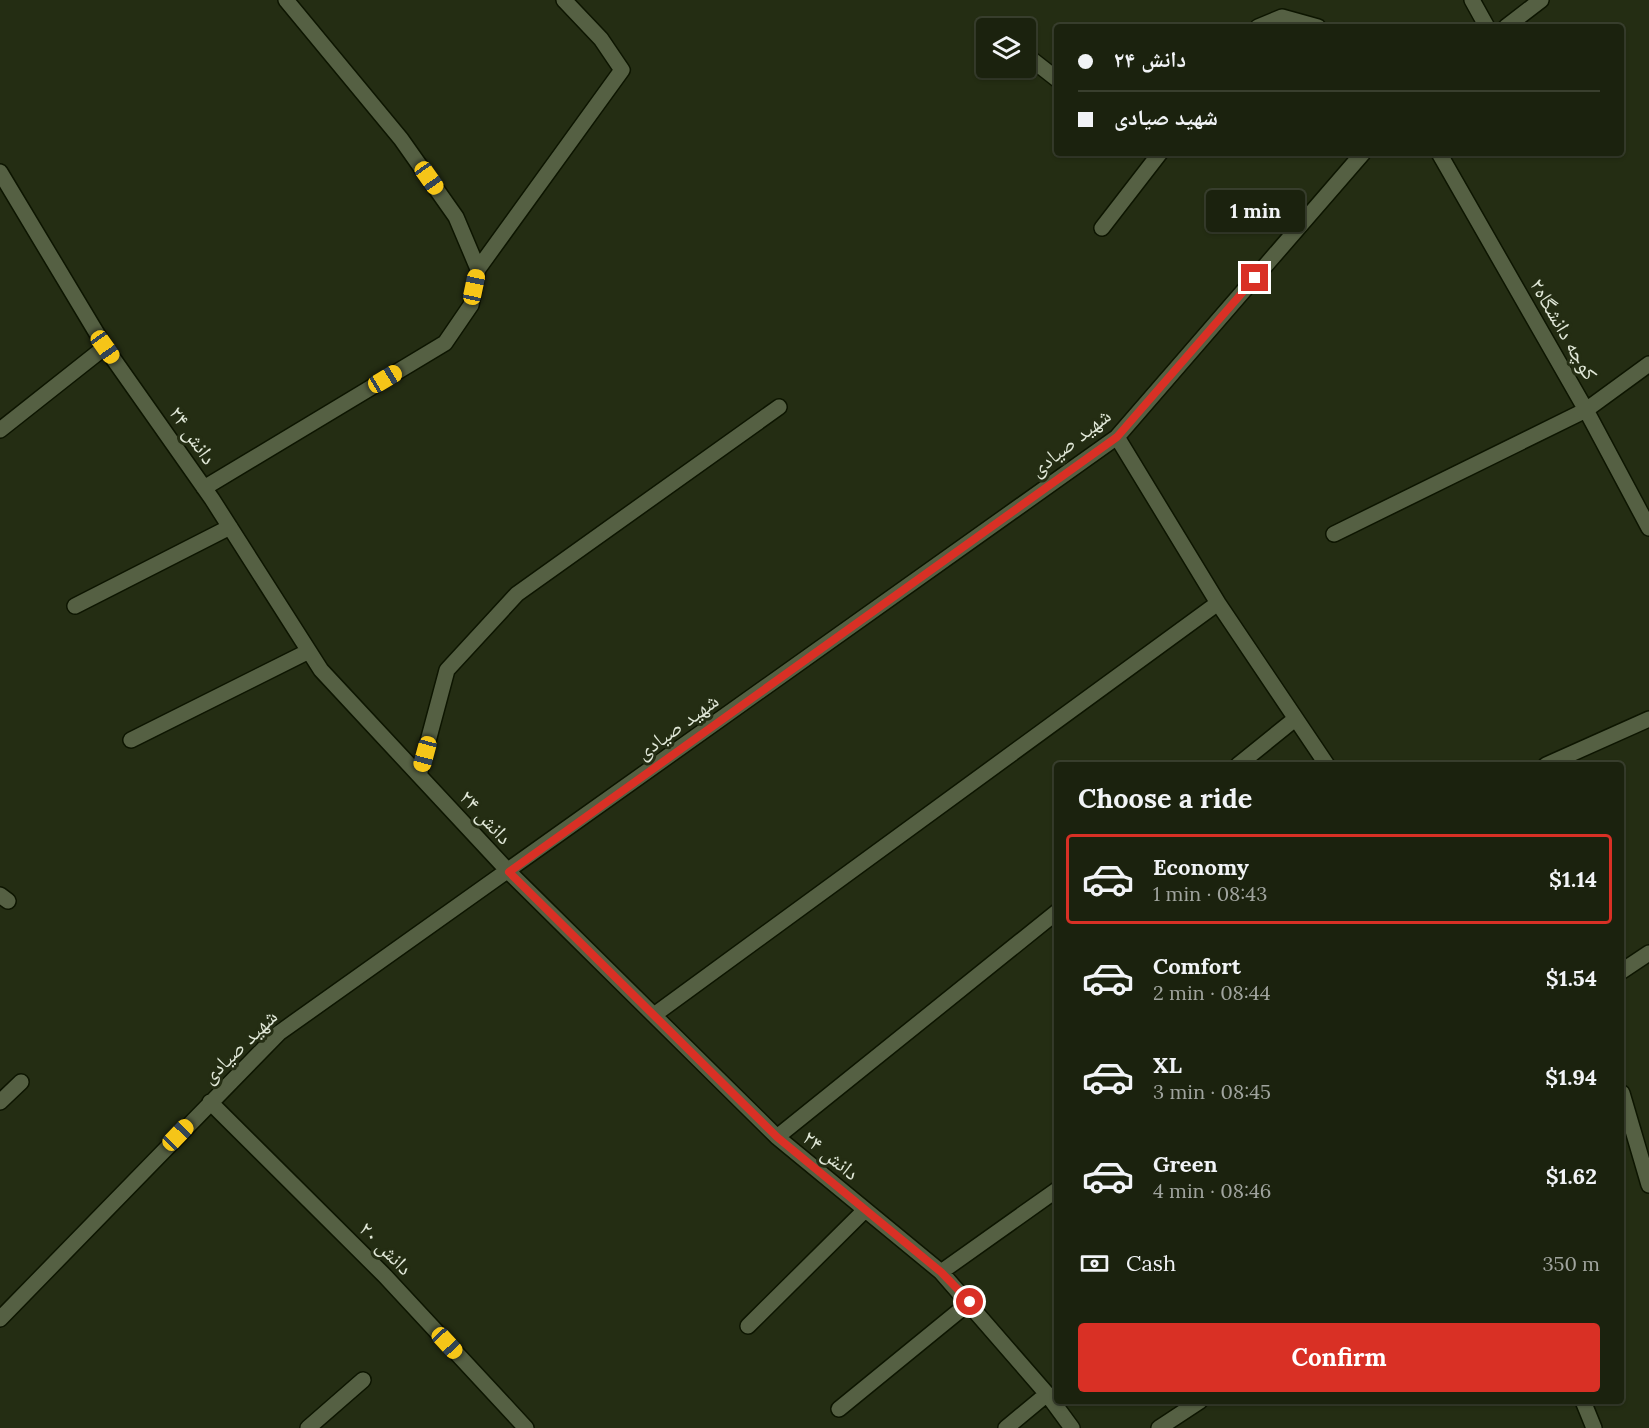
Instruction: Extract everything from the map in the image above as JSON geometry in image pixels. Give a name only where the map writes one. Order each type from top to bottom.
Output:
[{"type":"street","points":[[286,0],[401,139],[456,217],[478,269]]},
{"type":"street","points":[[204,488],[445,343],[471,305],[478,269],[622,70],[601,39],[564,0]]},
{"type":"street","points":[[1472,0],[1485,24]]},
{"type":"street","points":[[1510,24],[1542,0]]},
{"type":"street","points":[[1265,24],[1282,17],[1307,24]]},
{"type":"street","points":[[1036,63],[1054,77]]},
{"type":"street","points":[[1102,228],[1155,156]]},
{"type":"street","name":"شهید صیادی","points":[[0,1319],[279,1033],[509,872],[1117,437],[1360,156]]},
{"type":"street","name":"کوچه دانشگاه۲","points":[[1440,156],[1586,410],[1649,528]]},
{"type":"street","name":"دانش ۲۴","points":[[0,171],[105,347],[204,488],[321,670],[509,872],[777,1137],[941,1272],[970,1302],[1054,1404]]},
{"type":"street","points":[[0,430],[105,347]]},
{"type":"street","points":[[1334,534],[1586,410],[1649,364]]},
{"type":"street","points":[[419,775],[447,670],[518,594],[779,407]]},
{"type":"street","points":[[1117,437],[1218,603],[1325,762]]},
{"type":"street","points":[[75,606],[230,527]]},
{"type":"street","points":[[654,1015],[1218,603]]},
{"type":"street","points":[[131,740],[309,651]]},
{"type":"street","points":[[1242,762],[1295,719]]},
{"type":"street","points":[[1553,762],[1649,719]]},
{"type":"street","points":[[777,1137],[1054,913]]},
{"type":"street","points":[[1624,970],[1649,952]]},
{"type":"street","points":[[0,1102],[21,1082]]},
{"type":"street","points":[[1624,1100],[1649,1185]]},
{"type":"street","name":"دانش ۲۰","points":[[210,1102],[384,1275],[526,1428]]},
{"type":"street","points":[[941,1272],[1054,1192]]},
{"type":"street","points":[[748,1326],[866,1210]]},
{"type":"street","points":[[839,1409],[970,1302]]},
{"type":"street","points":[[308,1428],[363,1380]]},
{"type":"street","points":[[1006,1428],[1047,1394]]},
{"type":"street","name":"دانش ۲۴","points":[[1054,1404],[1072,1428]]},
{"type":"street","points":[[1158,1428],[1195,1404]]},
{"type":"street","points":[[1584,1404],[1594,1428]]},
{"type":"route","points":[[970,1302],[941,1272],[777,1137],[509,872],[1117,437],[1255,278]]}]
